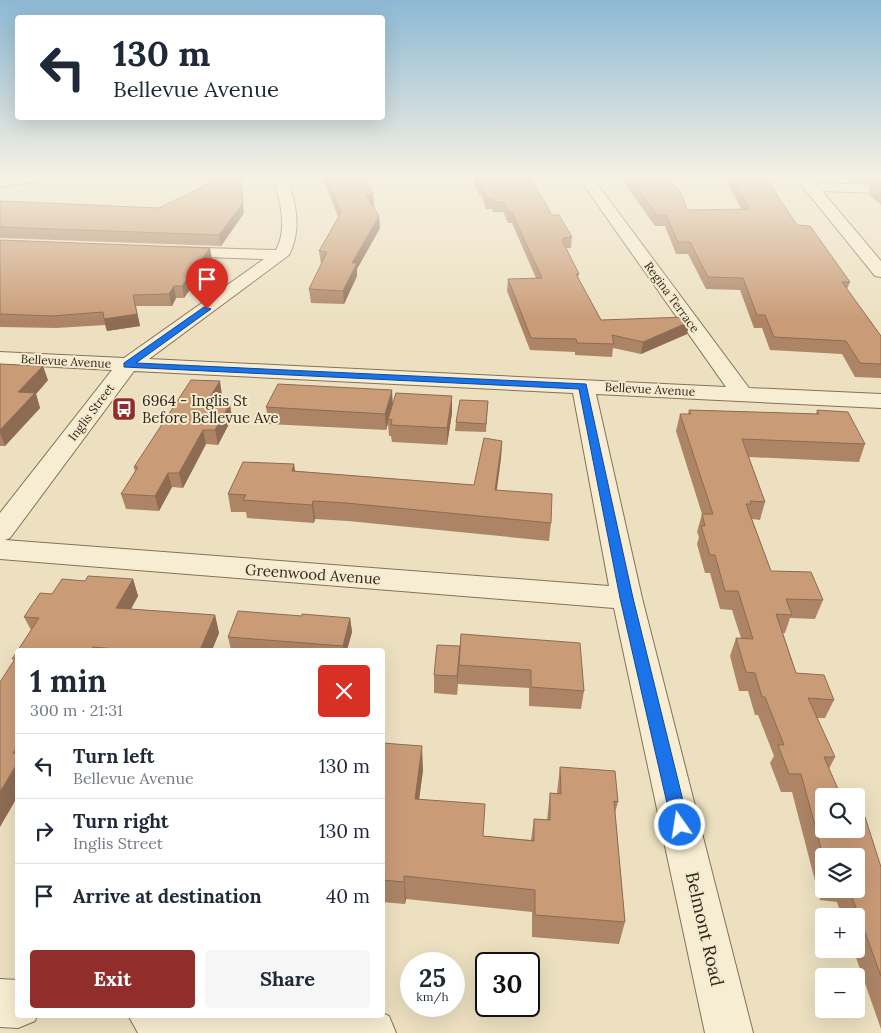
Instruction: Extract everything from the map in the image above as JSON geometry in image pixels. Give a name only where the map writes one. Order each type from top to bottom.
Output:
[{"type":"street","points":[[155,250],[281,255],[288,242],[289,225]]},
{"type":"street","name":"Regina Terrace","points":[[620,225],[742,394]]},
{"type":"street","points":[[843,225],[881,272]]},
{"type":"street","name":"Inglis Street","points":[[0,532],[128,365],[281,255]]},
{"type":"street","name":"Bellevue Avenue","points":[[0,358],[881,401]]},
{"type":"street","name":"Belmont Road","points":[[583,386],[627,598],[730,1033]]},
{"type":"street","name":"Greenwood Avenue","points":[[0,549],[627,598]]},
{"type":"street","points":[[0,1002],[15,1004]]},
{"type":"street","points":[[189,1018],[372,1033]]},
{"type":"building","points":[[0,225],[226,225],[219,235],[0,227]]},
{"type":"building","points":[[334,225],[374,225],[352,263],[357,263],[343,291],[309,289],[327,252],[319,251]]},
{"type":"building","points":[[518,225],[565,225],[572,237],[563,238],[564,240],[562,240],[579,274],[576,274],[601,320],[686,317],[689,322],[643,342],[612,335],[614,344],[577,343],[576,339],[531,338],[508,279],[542,278]]},
{"type":"building","points":[[671,225],[810,226],[850,282],[842,282],[881,336],[881,364],[860,363],[846,341],[774,337],[765,315],[757,315],[743,278],[708,277],[690,242],[678,242]]},
{"type":"building","points":[[0,240],[210,248],[182,286],[174,286],[169,294],[133,295],[137,314],[104,319],[103,312],[52,316],[0,314]]},
{"type":"building","points":[[0,364],[43,366],[18,392],[35,393],[0,430]]},
{"type":"building","points":[[191,380],[220,381],[206,403],[230,404],[215,430],[203,430],[179,473],[168,473],[155,496],[121,494],[138,467],[134,467]]},
{"type":"building","points":[[278,384],[392,390],[385,414],[266,407]]},
{"type":"building","points":[[396,393],[452,396],[447,428],[391,425],[392,420],[388,419]]},
{"type":"building","points":[[460,400],[488,401],[486,424],[456,422]]},
{"type":"building","points":[[689,410],[819,414],[817,410],[848,412],[865,444],[742,439],[765,502],[750,501],[751,504],[746,504],[771,571],[811,572],[823,600],[786,599],[792,615],[776,614],[796,673],[824,675],[834,700],[808,698],[835,757],[824,757],[838,788],[815,788],[815,826],[801,774],[789,774],[778,745],[784,745],[765,697],[762,697],[755,673],[746,672],[736,638],[753,639],[738,591],[725,591],[715,555],[710,555],[701,526],[705,526],[702,514],[713,514],[680,414],[691,414]]},
{"type":"building","points":[[484,438],[502,441],[495,490],[552,494],[551,523],[346,503],[313,501],[312,505],[243,500],[246,495],[228,494],[243,462],[294,464],[292,471],[474,485]]},
{"type":"building","points":[[88,576],[133,579],[116,608],[215,615],[201,648],[19,648],[39,618],[24,617],[40,593],[52,594],[62,579],[85,581]]},
{"type":"building","points":[[238,611],[350,618],[343,646],[228,637]]},
{"type":"building","points":[[461,634],[580,643],[584,691],[531,687],[531,670],[459,665]]},
{"type":"building","points":[[437,645],[460,646],[457,676],[434,675]]},
{"type":"building","points":[[15,659],[15,750],[13,753],[15,753],[15,767],[0,792],[0,682]]},
{"type":"building","points":[[385,743],[422,746],[415,799],[485,804],[483,836],[534,841],[534,819],[550,820],[550,793],[561,794],[560,767],[615,771],[618,802],[614,801],[625,922],[535,915],[535,890],[404,876],[404,882],[385,880]]},
{"type":"building","points":[[865,817],[881,867],[881,976],[865,932],[865,908],[856,908],[852,898],[865,898],[865,848],[821,848],[818,838],[865,838]]},
{"type":"place","name":"6964 - Inglis St Before Bellevue Ave","points":[[124,409]]},
{"type":"route","points":[[207,309],[128,365],[583,386],[627,598],[680,825]]}]
